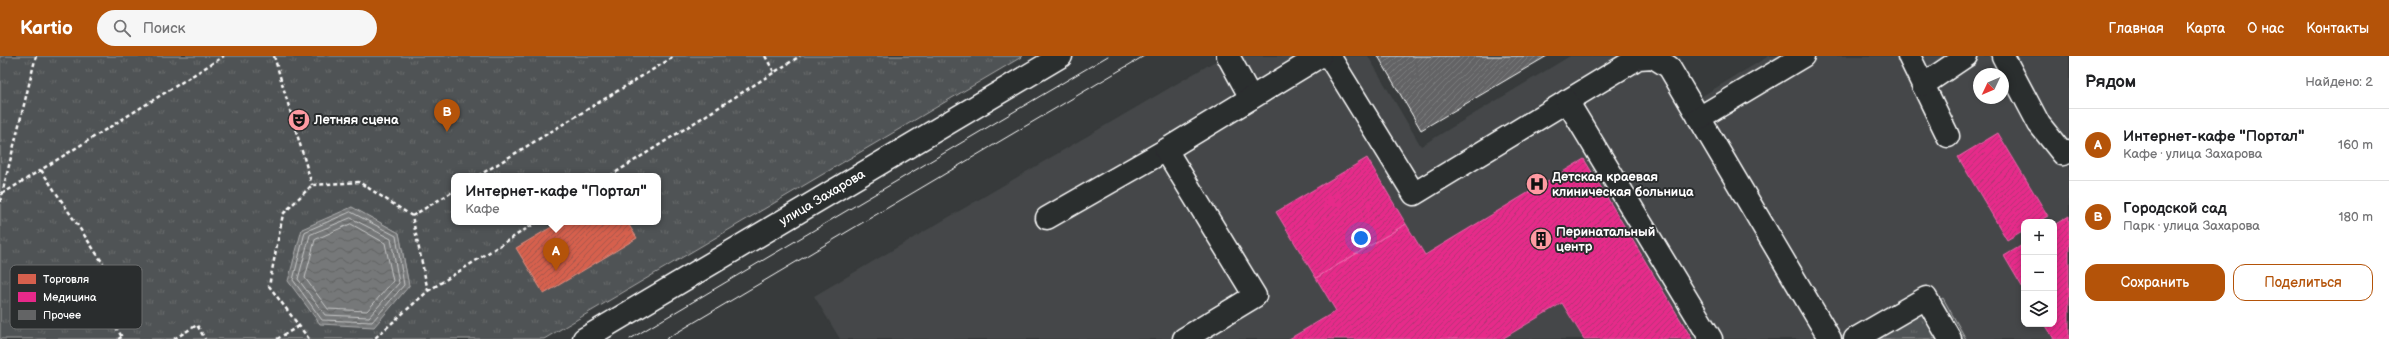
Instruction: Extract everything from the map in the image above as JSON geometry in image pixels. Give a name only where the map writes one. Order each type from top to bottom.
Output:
[{"type":"street","name":"улица Захарова","points":[[584,339],[1061,56]]},
{"type":"street","points":[[1228,56],[1251,98]]},
{"type":"street","points":[[1047,218],[1166,150],[1320,56]]},
{"type":"street","points":[[1329,56],[1414,194],[1638,58],[1653,57],[1669,67],[1830,339]]},
{"type":"street","points":[[1699,118],[1803,56]]},
{"type":"street","points":[[1909,56],[1948,136]]},
{"type":"street","points":[[1923,85],[1966,56]]},
{"type":"street","points":[[2003,56],[2039,124],[2063,154],[2069,152]]},
{"type":"street","points":[[1567,101],[1711,339]]},
{"type":"street","points":[[1166,150],[1256,296],[1184,339]]},
{"type":"street","points":[[1855,339],[1926,298],[1950,339]]},
{"type":"path","points":[[0,202],[36,56]]},
{"type":"path","points":[[2,194],[224,56]]},
{"type":"path","points":[[274,56],[312,185]]},
{"type":"path","points":[[483,173],[675,56]]},
{"type":"path","points":[[765,56],[774,72]]},
{"type":"path","points":[[615,173],[800,56]]},
{"type":"path","points":[[41,170],[104,265]]},
{"type":"path","points":[[309,339],[269,286],[282,214],[312,185],[359,182],[412,216],[428,291]]},
{"type":"path","points":[[412,216],[451,193]]},
{"type":"path","points":[[374,339],[428,291],[532,225]]},
{"type":"path","points":[[174,339],[197,325],[205,339]]},
{"type":"path","points":[[277,339],[299,326]]},
{"type":"path","points":[[117,329],[123,338],[118,339]]},
{"type":"shaded area","name":"Детская краевая клиническая больница","points":[[1224,56],[1368,56],[1421,146],[1570,56],[1658,56],[1687,105],[1769,56],[2069,56],[2069,339],[840,339],[814,296]]},
{"type":"green space","points":[[0,56],[1023,56],[544,339],[0,339]],"holes":[[[351,207],[399,233],[409,286]]]},
{"type":"green space","points":[[1943,298],[1966,339],[1873,339]]},
{"type":"water","points":[[352,207],[399,233],[409,286],[374,327],[320,324],[288,281],[302,229]]},
{"type":"building: Торговля","points":[[555,225],[629,225],[637,238],[544,294],[516,248]]},
{"type":"building: Медицина","points":[[1998,133],[2048,216],[2042,219],[2021,219],[2021,232],[2007,240],[1958,157]]},
{"type":"building: Медицина","points":[[1367,158],[1406,224],[1316,278],[1276,212]]},
{"type":"building: Медицина","name":"Перинатальный центр","points":[[1584,159],[1692,339],[1584,339],[1562,303],[1502,339],[1289,339],[1336,311],[1316,278],[1406,224],[1425,255]]},
{"type":"building: Медицина","points":[[2069,216],[2069,339],[2054,339],[2047,327],[2057,327],[2057,223]]},
{"type":"building: Медицина","points":[[2021,246],[2021,285],[2004,256]]},
{"type":"building: Прочее","points":[[1378,56],[1547,56],[1421,130]]},
{"type":"tram line","points":[[630,339],[1108,56]]},
{"type":"tram line","points":[[666,339],[1144,56]]},
{"type":"place","name":"Летняя сцена","points":[[299,120]]},
{"type":"place","name":"Городской сад","points":[[447,132]]},
{"type":"place","name":"Детская краевая клиническая больница","points":[[1537,184]]},
{"type":"place","name":"Перинатальный центр","points":[[1541,239]]},
{"type":"place","name":"Интернет-кафе \"Портал\"","points":[[556,271]]}]
